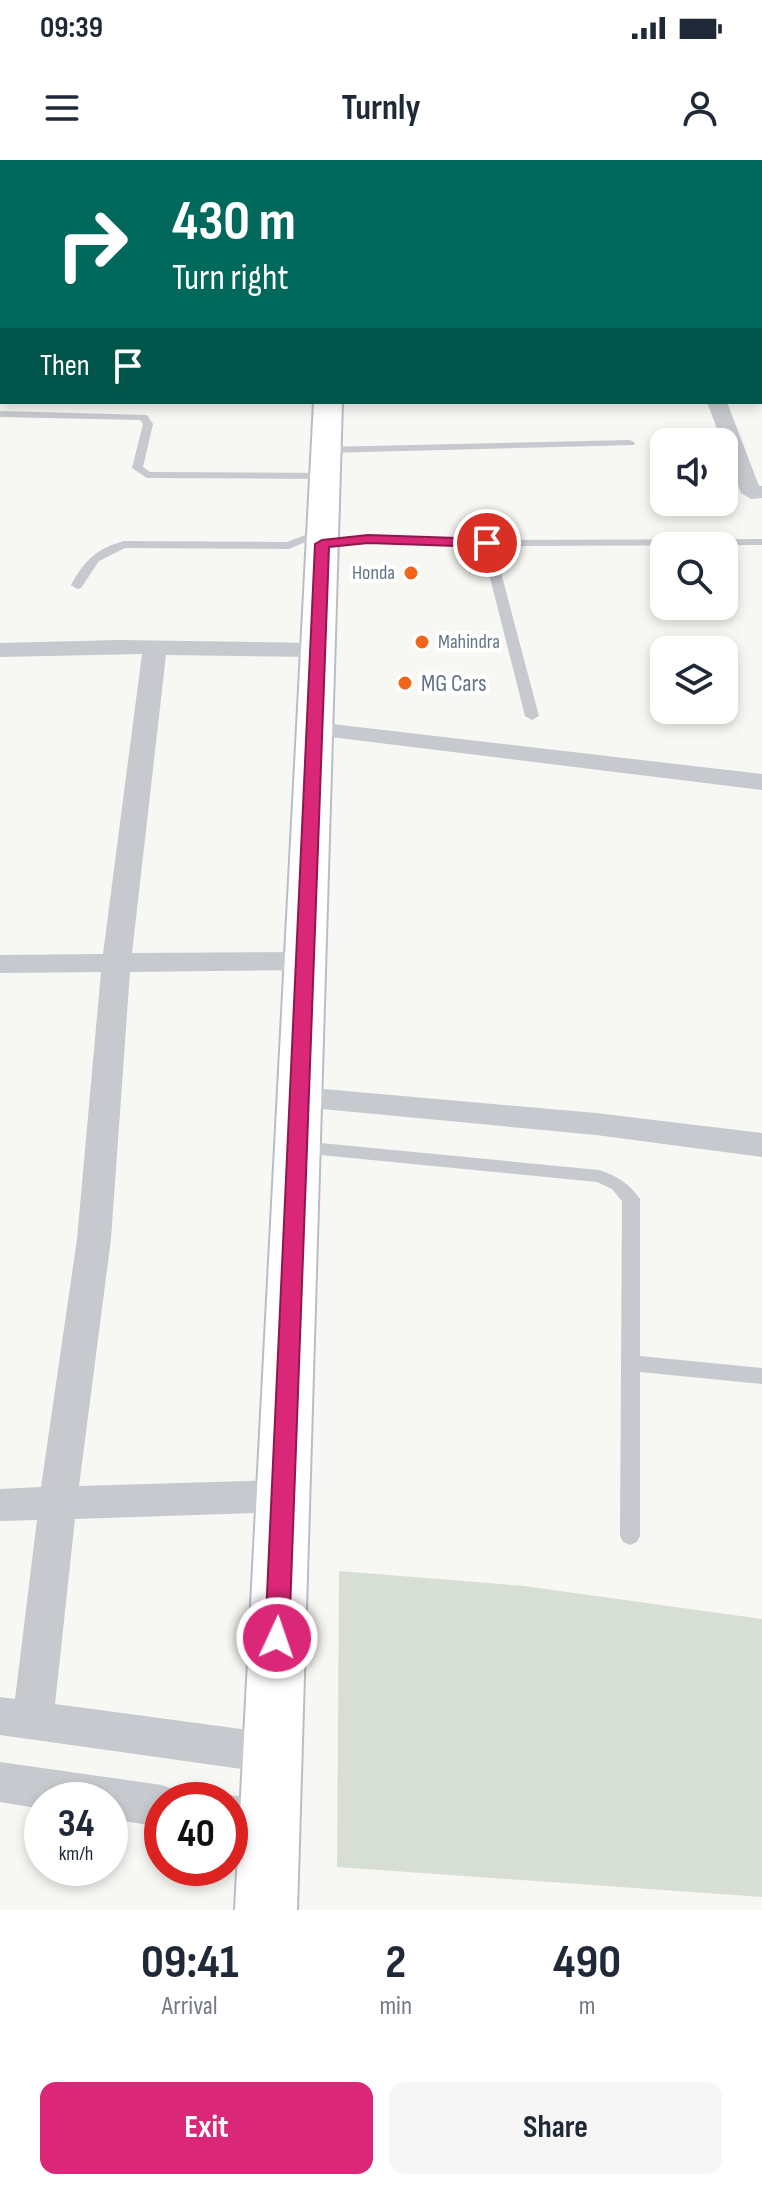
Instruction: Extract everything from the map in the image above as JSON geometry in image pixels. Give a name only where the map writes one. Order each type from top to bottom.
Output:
[{"type":"street","points":[[266,1910],[251,1819],[271,1753],[299,1147],[328,404]]},
{"type":"street","points":[[718,404],[751,493],[762,492]]},
{"type":"street","points":[[155,648],[116,963],[94,1239],[58,1503],[16,1718],[271,1753]]},
{"type":"street","points":[[0,650],[318,650]]},
{"type":"street","points":[[315,729],[762,782]]},
{"type":"street","points":[[0,964],[306,961]]},
{"type":"street","points":[[301,1098],[596,1124],[762,1145]]},
{"type":"street","points":[[0,1505],[284,1496]]},
{"type":"street","points":[[0,1782],[144,1803]]},
{"type":"lane","points":[[0,414],[143,417],[148,424],[137,468],[147,475],[630,443]]},
{"type":"lane","points":[[77,585],[91,558],[124,544],[289,546],[322,538],[487,543],[762,542]]},
{"type":"lane","points":[[487,543],[532,716]]},
{"type":"lane","points":[[299,1147],[599,1176],[618,1184],[631,1199],[630,1536]]},
{"type":"lane","points":[[630,1363],[762,1376]]},
{"type":"shaded area","points":[[339,1571],[524,1586],[762,1619],[762,1897],[337,1867]]},
{"type":"place","name":"Honda","points":[[411,573]]},
{"type":"place","name":"Mahindra","points":[[422,642]]},
{"type":"place","name":"MG Cars","points":[[405,683]]},
{"type":"route","points":[[277,1638],[322,544],[368,539],[487,543]]}]
